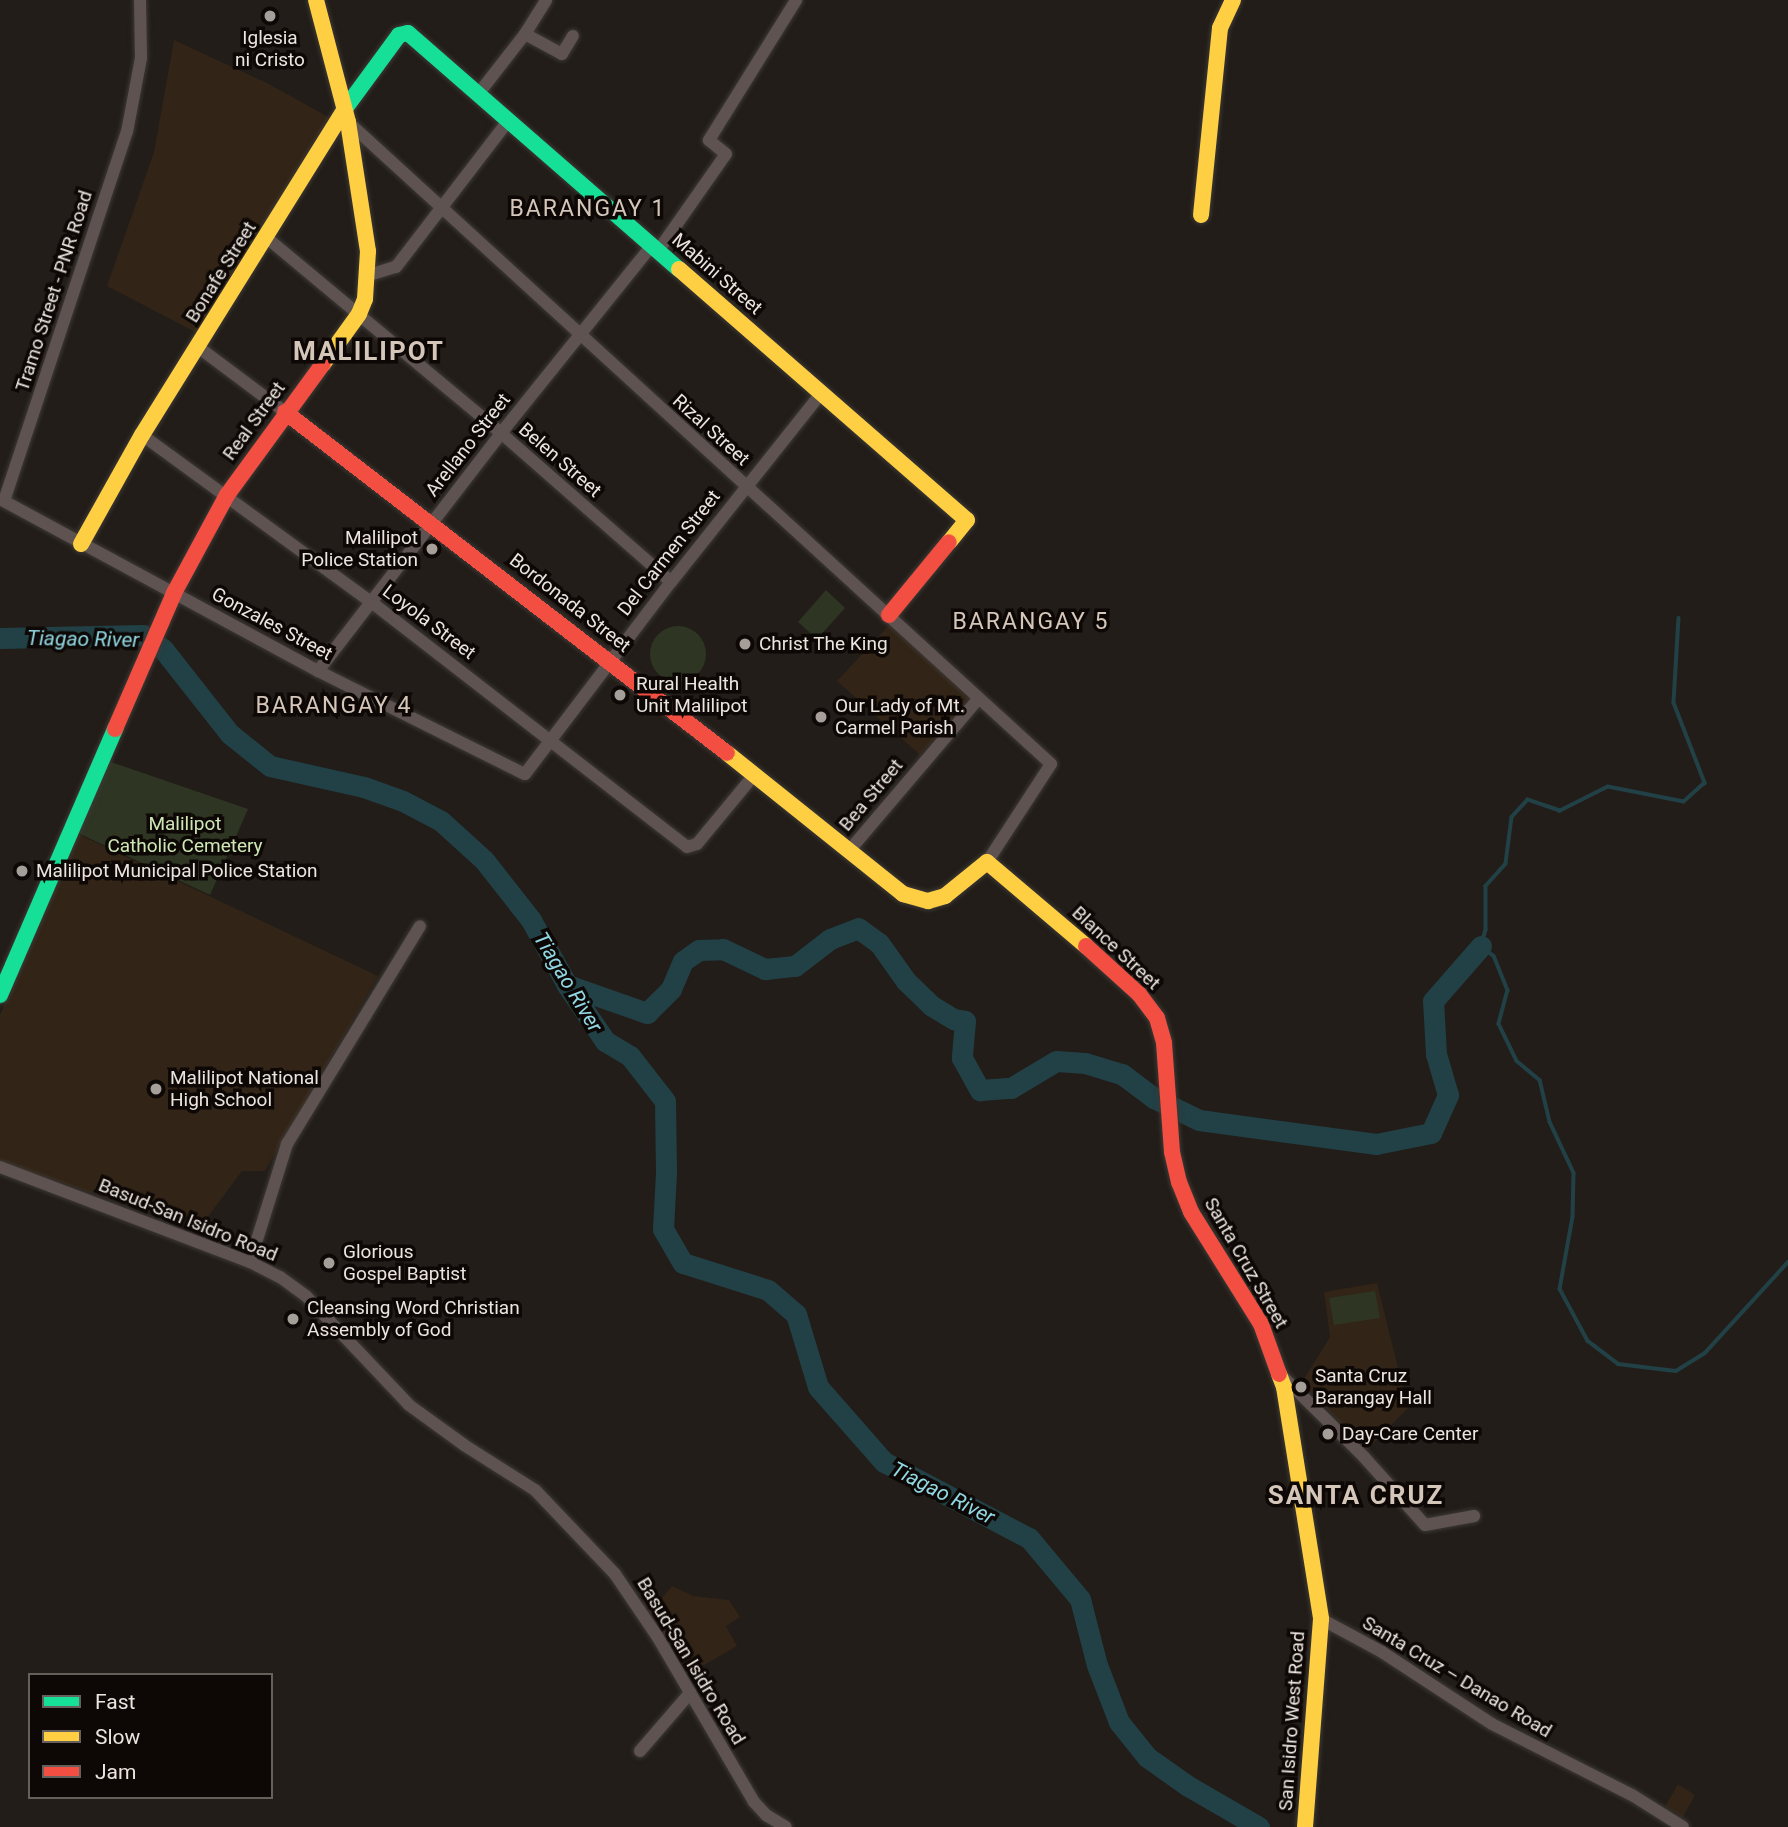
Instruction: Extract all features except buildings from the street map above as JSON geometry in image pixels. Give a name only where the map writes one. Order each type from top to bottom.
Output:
[{"type":"street","name":"Tramo Street - PNR Road","points":[[2,500],[127,132],[141,58],[140,0]]},
{"type":"street","name":"Real Street","points":[[0,995],[174,593],[227,495],[359,314],[369,275],[363,207],[346,115],[316,0]]},
{"type":"street","points":[[479,93],[525,34],[546,0]]},
{"type":"street","name":"Arellano Street","points":[[318,671],[501,433],[655,248],[726,154],[709,140],[796,0]]},
{"type":"street","points":[[1201,215],[1220,28],[1233,0]]},
{"type":"street","name":"Bonafe Street","points":[[81,544],[142,435],[267,238],[399,35],[408,33]]},
{"type":"street","name":"Mabini Street","points":[[408,33],[967,520],[889,615]]},
{"type":"street","points":[[525,34],[562,54],[573,36]]},
{"type":"street","name":"Rizal Street","points":[[346,115],[441,209],[1051,764],[987,862]]},
{"type":"street","points":[[369,275],[396,267],[509,120]]},
{"type":"street","name":"Belen Street","points":[[267,238],[501,433],[671,582]]},
{"type":"street","points":[[198,347],[285,412]]},
{"type":"street","name":"Del Carmen Street","points":[[525,774],[671,582],[822,392]]},
{"type":"street","name":"Bordonada Street","points":[[285,412],[755,774],[903,894],[928,901],[954,891],[987,862]]},
{"type":"street","name":"Loyola Street","points":[[142,435],[370,601],[687,847],[697,844],[755,774]]},
{"type":"street","name":"Gonzales Street","points":[[2,500],[318,671],[525,774]]},
{"type":"street","name":"Bea Street","points":[[848,852],[978,699]]},
{"type":"street","name":"Blance Street","points":[[987,862],[1139,994],[1157,1018],[1164,1043],[1169,1093]]},
{"type":"street","points":[[250,1262],[287,1144],[420,926]]},
{"type":"street","name":"Santa Cruz Street","points":[[1169,1093],[1172,1152],[1191,1212],[1261,1324],[1280,1375],[1321,1619]]},
{"type":"street","name":"Basud-San Isidro Road","points":[[0,1167],[250,1262],[279,1277],[306,1296],[390,1387],[430,1421],[535,1490],[632,1597],[754,1802],[766,1815],[786,1827]]},
{"type":"street","points":[[1280,1375],[1364,1457],[1426,1525],[1474,1516]]},
{"type":"street","name":"San Isidro West Road","points":[[1305,1827],[1321,1619]]},
{"type":"street","name":"Santa Cruz – Danao Road","points":[[1321,1619],[1382,1652],[1492,1724],[1632,1795],[1684,1827]]},
{"type":"street","points":[[640,1751],[690,1693]]},
{"type":"shaded area","points":[[174,40],[267,83],[332,119],[197,333],[107,286],[154,152]]},
{"type":"shaded area","points":[[890,624],[971,699],[920,755],[837,681]]},
{"type":"shaded area","name":"Malilipot National High School","points":[[78,834],[378,976],[265,1171],[242,1171],[199,1229],[0,1162],[0,1015]]},
{"type":"shaded area","points":[[1377,1283],[1408,1408],[1366,1451],[1302,1382],[1330,1337],[1324,1292]]},
{"type":"shaded area","points":[[672,1586],[693,1596],[729,1600],[740,1617],[726,1626],[737,1646],[687,1675],[642,1601],[656,1605]]},
{"type":"shaded area","points":[[1678,1784],[1695,1795],[1683,1817],[1665,1806]]},
{"type":"green space","points":[[826,590],[845,608],[817,639],[798,622]]},
{"type":"green space","points":[[672,626],[684,626],[694,630],[702,638],[706,654],[702,670],[694,678],[684,682],[672,682],[662,678],[654,670],[650,660],[650,648],[654,638],[662,630]]},
{"type":"green space","name":"Malilipot Catholic Cemetery","points":[[108,761],[248,809],[210,895],[78,833]]},
{"type":"green space","points":[[1375,1291],[1380,1318],[1334,1325],[1329,1298]]},
{"type":"waterway","points":[[1679,618],[1674,703],[1705,783],[1684,802],[1608,787],[1560,811],[1528,800],[1512,817],[1506,864],[1486,886],[1486,930],[1481,946],[1494,956],[1508,990],[1499,1024],[1517,1061],[1540,1080],[1550,1122],[1574,1173],[1573,1217],[1560,1289],[1588,1341],[1618,1364],[1676,1371],[1705,1353],[1788,1262]]},
{"type":"waterway","name":"Tiagao River","points":[[0,638],[143,635],[163,649],[230,734],[270,766],[364,787],[403,801],[441,821],[484,860],[531,920],[567,985],[605,1041],[630,1056],[665,1101],[666,1173],[663,1229],[683,1263],[768,1290],[796,1314],[818,1387],[884,1462],[1029,1538],[1080,1599],[1097,1665],[1119,1722],[1147,1757],[1188,1786],[1259,1827]]},
{"type":"waterway","points":[[567,985],[647,1013],[671,989],[683,961],[699,950],[723,949],[765,969],[795,966],[830,939],[858,928],[879,943],[906,981],[932,1006],[954,1019],[965,1021],[962,1058],[980,1090],[1011,1088],[1056,1061],[1085,1063],[1122,1074],[1154,1098],[1199,1120],[1376,1144],[1431,1133],[1448,1095],[1436,1054],[1433,1001],[1481,946]]},
{"type":"traffic: fast","points":[[344,110],[399,35],[408,33],[679,269]]},
{"type":"traffic: fast","points":[[0,995],[115,729]]},
{"type":"traffic: slow","points":[[316,0],[348,122],[368,251],[365,299],[359,314],[323,364]]},
{"type":"traffic: slow","points":[[1201,215],[1220,28],[1233,0]]},
{"type":"traffic: slow","points":[[81,544],[142,435],[344,110]]},
{"type":"traffic: slow","points":[[679,269],[967,520],[949,542]]},
{"type":"traffic: slow","points":[[727,753],[903,894],[928,901],[945,896],[987,862],[1086,946]]},
{"type":"traffic: slow","points":[[1279,1374],[1284,1387],[1321,1619],[1305,1827]]},
{"type":"traffic: jam","points":[[115,729],[174,593],[227,495],[323,364]]},
{"type":"traffic: jam","points":[[285,412],[727,753]]},
{"type":"traffic: jam","points":[[889,615],[949,542]]},
{"type":"traffic: jam","points":[[1086,946],[1139,994],[1157,1018],[1164,1043],[1172,1152],[1179,1182],[1191,1212],[1261,1324],[1279,1374]]},
{"type":"place","name":"Iglesia ni Cristo","points":[[270,16]]},
{"type":"place","name":"Malilipot Police Station","points":[[432,549]]},
{"type":"place","name":"Christ The King","points":[[745,644]]},
{"type":"place","name":"Rural Health Unit Malilipot","points":[[620,695]]},
{"type":"place","name":"Our Lady of Mt. Carmel Parish","points":[[821,717]]},
{"type":"place","name":"Malilipot Municipal Police Station","points":[[22,871]]},
{"type":"place","name":"Malilipot National High School","points":[[156,1089]]},
{"type":"place","name":"Glorious Gospel Baptist","points":[[329,1263]]},
{"type":"place","name":"Cleansing Word Christian Assembly of God","points":[[293,1319]]},
{"type":"place","name":"Santa Cruz Barangay Hall","points":[[1301,1387]]},
{"type":"place","name":"Day-Care Center","points":[[1328,1434]]},
{"type":"district","name":"BARANGAY 1","points":[[588,209]]},
{"type":"district","name":"MALILIPOT","points":[[369,352]]},
{"type":"district","name":"BARANGAY 5","points":[[1031,622]]},
{"type":"district","name":"BARANGAY 4","points":[[334,706]]},
{"type":"district","name":"SANTA CRUZ","points":[[1356,1496]]}]
